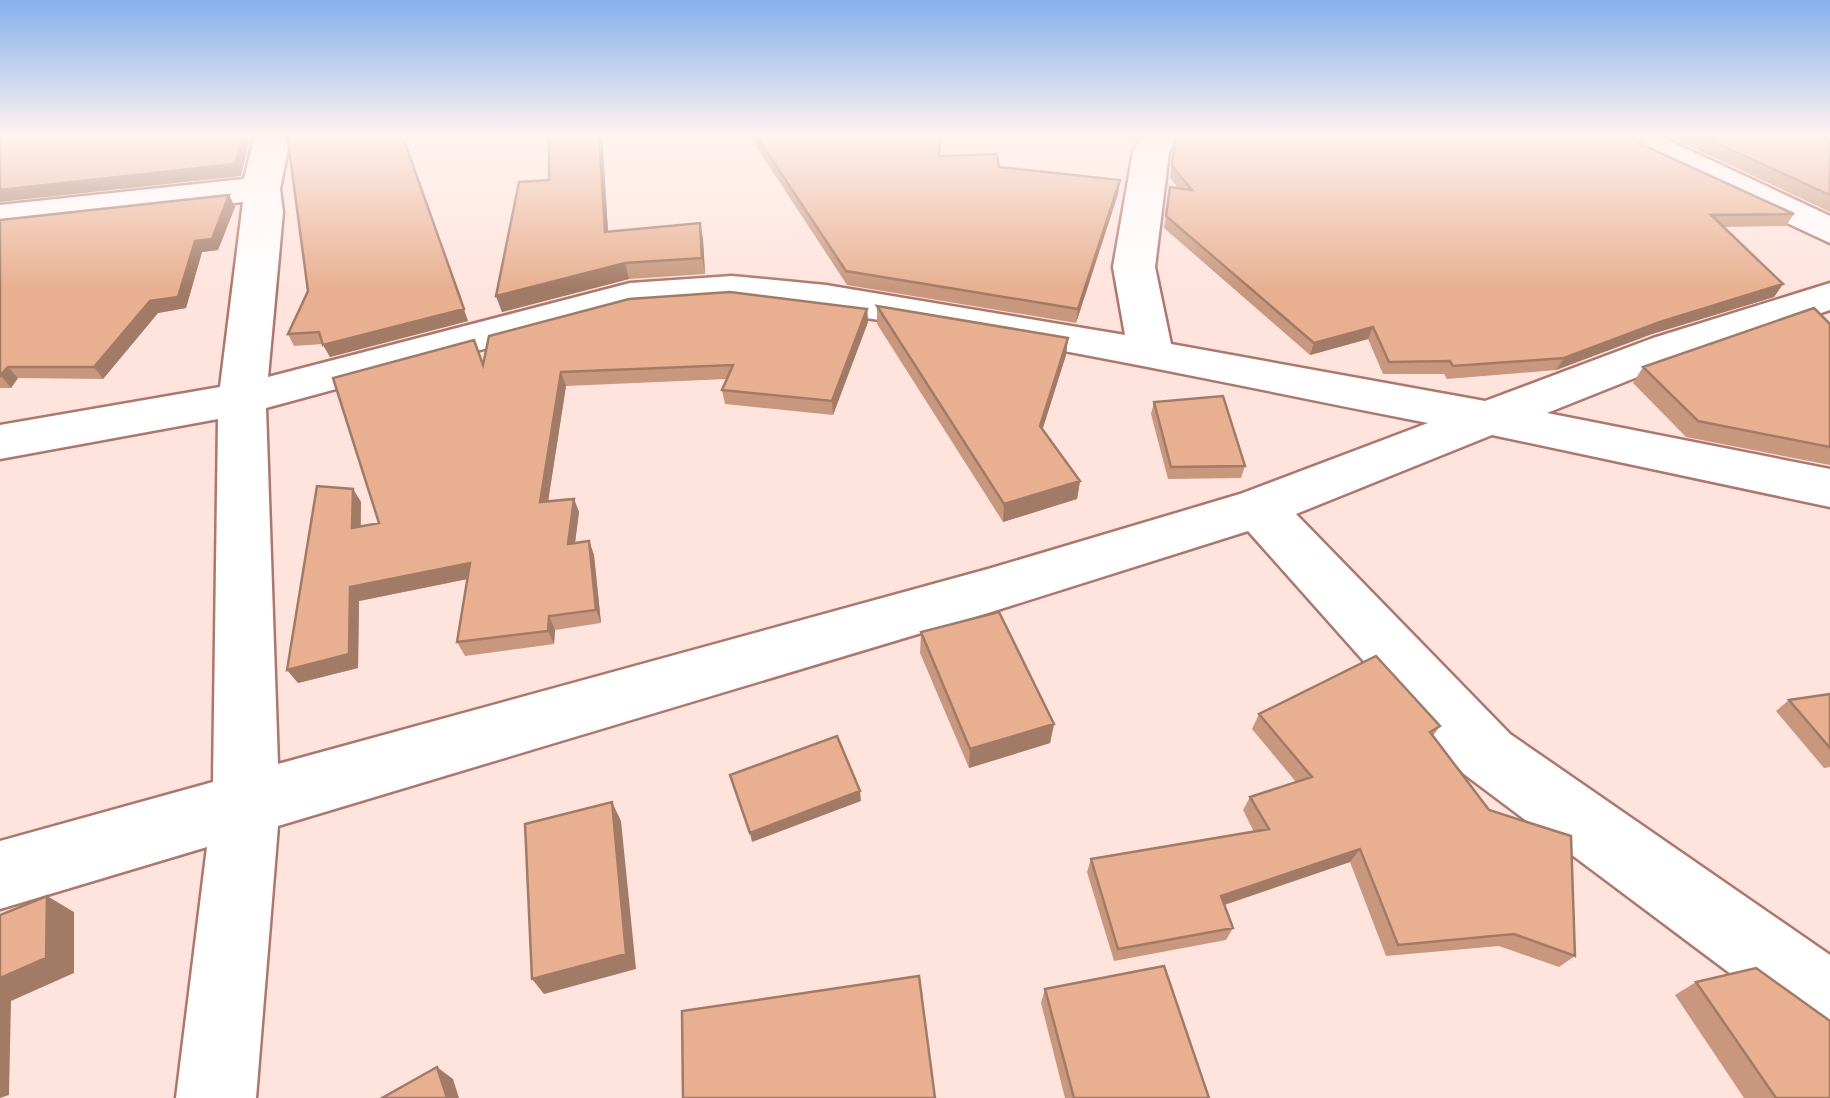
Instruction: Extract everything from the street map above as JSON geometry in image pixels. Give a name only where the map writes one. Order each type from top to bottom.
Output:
[{"type":"street","points":[[0,217],[131,185]]},
{"type":"street","points":[[216,1098],[246,802],[242,400],[269,185]]},
{"type":"street","points":[[1146,185],[1134,267],[1152,356]]},
{"type":"street","points":[[1734,185],[1830,231]]},
{"type":"street","points":[[0,442],[242,400],[630,296],[732,289],[826,298],[972,321],[1492,419],[1830,488]]},
{"type":"street","points":[[0,875],[988,590],[1258,508],[1668,348],[1830,296]]},
{"type":"street","points":[[1258,508],[1487,754],[1830,1000]]},
{"type":"building","points":[[0,185],[43,185],[0,190]]},
{"type":"building","points":[[294,185],[420,185],[464,309],[323,345],[319,332],[288,334],[308,291]]},
{"type":"building","points":[[518,185],[602,185],[605,232],[700,223],[702,258],[625,263],[496,296]]},
{"type":"building","points":[[789,185],[1118,185],[1078,309],[846,271]]},
{"type":"building","points":[[1188,185],[1731,185],[1794,214],[1711,215],[1783,284],[1660,322],[1564,358],[1453,366],[1450,361],[1389,362],[1373,327],[1314,343],[1166,216],[1170,187],[1192,190]]},
{"type":"building","points":[[1809,185],[1830,185],[1830,195]]},
{"type":"building","points":[[229,195],[212,239],[195,241],[178,297],[150,301],[94,367],[8,367],[0,376],[0,220]]},
{"type":"building","points":[[730,292],[867,309],[832,401],[722,390],[733,365],[561,372],[540,502],[574,499],[568,544],[589,541],[596,610],[549,616],[548,631],[457,642],[470,563],[350,587],[349,654],[287,670],[317,486],[353,489],[352,528],[379,523],[333,378],[474,340],[483,365],[489,336],[629,299]]},
{"type":"building","points":[[877,306],[1068,338],[1040,426],[1080,481],[1004,504]]},
{"type":"building","points":[[1814,308],[1830,324],[1830,447],[1698,421],[1643,367]]},
{"type":"building","points":[[1223,396],[1245,466],[1171,467],[1154,402]]},
{"type":"building","points":[[999,612],[1054,724],[970,749],[921,632]]},
{"type":"building","points":[[1376,656],[1440,726],[1430,732],[1489,810],[1571,836],[1575,956],[1514,934],[1398,945],[1360,849],[1221,896],[1233,928],[1118,949],[1091,859],[1269,829],[1250,797],[1312,777],[1259,714]]},
{"type":"building","points":[[1830,694],[1830,748],[1789,700]]},
{"type":"building","points":[[837,736],[860,791],[750,833],[730,775]]},
{"type":"building","points":[[612,802],[626,954],[532,979],[525,824]]},
{"type":"building","points":[[47,896],[46,958],[0,978],[0,915]]},
{"type":"building","points":[[1164,966],[1209,1098],[1074,1098],[1045,989]]},
{"type":"building","points":[[1756,968],[1830,1021],[1830,1098],[1776,1098],[1696,982]]},
{"type":"building","points":[[919,976],[935,1098],[683,1098],[682,1011]]},
{"type":"building","points":[[437,1067],[447,1098],[382,1098]]}]
